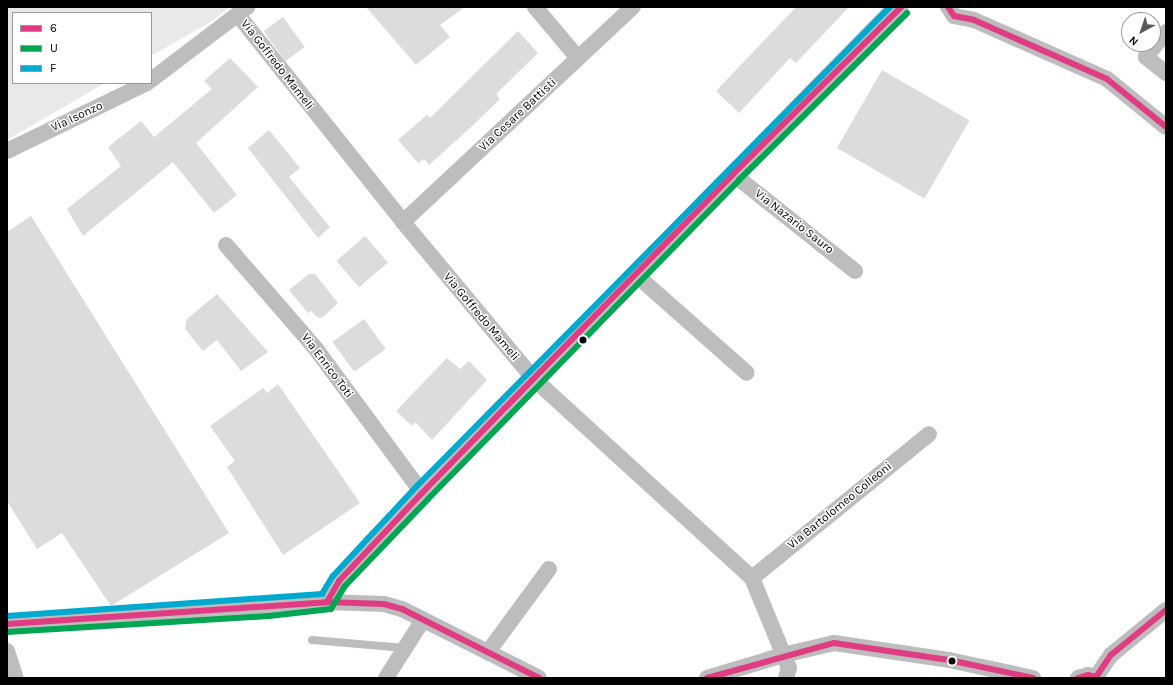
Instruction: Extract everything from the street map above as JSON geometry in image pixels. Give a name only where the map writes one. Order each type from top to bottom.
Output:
[{"type":"street","points":[[535,7],[578,58]]},
{"type":"street","name":"Via Cesare Battisti","points":[[403,222],[632,7]]},
{"type":"street","points":[[327,602],[339,581],[422,493],[732,174],[899,7]]},
{"type":"street","points":[[948,7],[954,16],[972,14],[1107,79],[1166,127]]},
{"type":"street","points":[[152,79],[242,11]]},
{"type":"street","name":"Via Goffredo Mameli","points":[[242,11],[403,222],[534,379],[752,578],[783,655],[790,668],[786,678]]},
{"type":"street","points":[[1166,32],[1146,57],[1166,73]]},
{"type":"street","name":"Via Isonzo","points":[[7,151],[145,84]]},
{"type":"street","name":"Via Nazario Sauro","points":[[732,174],[856,271]]},
{"type":"street","name":"Via Enrico Toti","points":[[226,244],[316,349],[422,493]]},
{"type":"street","points":[[635,274],[747,372]]},
{"type":"street","name":"Via Bartolomeo Colleoni","points":[[752,578],[929,434]]},
{"type":"street","points":[[488,652],[549,569]]},
{"type":"street","points":[[7,624],[269,608],[327,602],[384,604],[423,620],[539,678]]},
{"type":"street","points":[[1078,678],[1088,674],[1097,678],[1111,655],[1166,610]]},
{"type":"street","points":[[386,678],[423,620]]},
{"type":"street","points":[[707,678],[783,655],[834,644],[952,660],[1033,678]]},
{"type":"street","points":[[7,651],[16,678]]},
{"type":"lane","points":[[312,640],[405,648]]},
{"type":"shaded area","points":[[7,7],[229,7],[214,20],[152,55],[152,12],[12,12],[12,84],[103,84],[7,140]]},
{"type":"building","points":[[366,7],[465,7],[440,25],[450,37],[416,65]]},
{"type":"building","points":[[796,7],[849,7],[796,63],[790,58],[739,113],[716,91]]},
{"type":"building","points":[[283,17],[305,47],[285,61],[264,31]]},
{"type":"building","points":[[518,31],[538,53],[496,94],[500,99],[469,129],[429,165],[424,159],[418,163],[398,140],[427,115],[430,118]]},
{"type":"building","points":[[230,58],[258,87],[196,143],[237,195],[214,213],[173,162],[83,236],[67,209],[121,166],[108,147],[141,121],[154,137],[212,89],[204,81]]},
{"type":"building","points":[[882,70],[969,120],[924,198],[837,148]]},
{"type":"building","points":[[269,130],[300,168],[289,177],[330,227],[318,238],[248,148]]},
{"type":"building","points":[[31,216],[229,533],[111,606],[62,533],[37,549],[7,501],[7,232]]},
{"type":"building","points":[[365,236],[388,262],[359,287],[336,261]]},
{"type":"building","points":[[309,274],[315,274],[338,303],[323,317],[318,318],[311,311],[308,313],[289,290]]},
{"type":"building","points":[[217,294],[268,352],[241,371],[217,340],[203,351],[185,329],[187,319]]},
{"type":"building","points":[[364,319],[386,349],[354,372],[332,342]]},
{"type":"building","points":[[447,358],[460,369],[469,361],[487,380],[432,440],[415,422],[412,426],[396,411]]},
{"type":"building","points":[[278,384],[360,503],[283,555],[227,467],[235,461],[210,426],[263,388],[267,393]]},
{"type":"transit line","name":"F","points":[[7,616],[322,594],[333,576],[416,487],[890,7]]},
{"type":"transit line","name":"6","points":[[327,602],[339,581],[422,493],[733,174],[901,7]]},
{"type":"transit line","name":"6","points":[[948,7],[954,16],[974,20],[1107,79],[1166,127]]},
{"type":"transit line","name":"U","points":[[7,632],[269,616],[331,609],[345,586],[428,499],[739,180],[907,13]]},
{"type":"transit line","name":"6","points":[[7,624],[327,602],[384,604],[402,609],[539,678]]},
{"type":"transit line","name":"6","points":[[1078,678],[1088,675],[1096,677],[1111,655],[1166,610]]},
{"type":"transit line","name":"6","points":[[707,678],[834,643],[949,660],[1033,678]]}]
